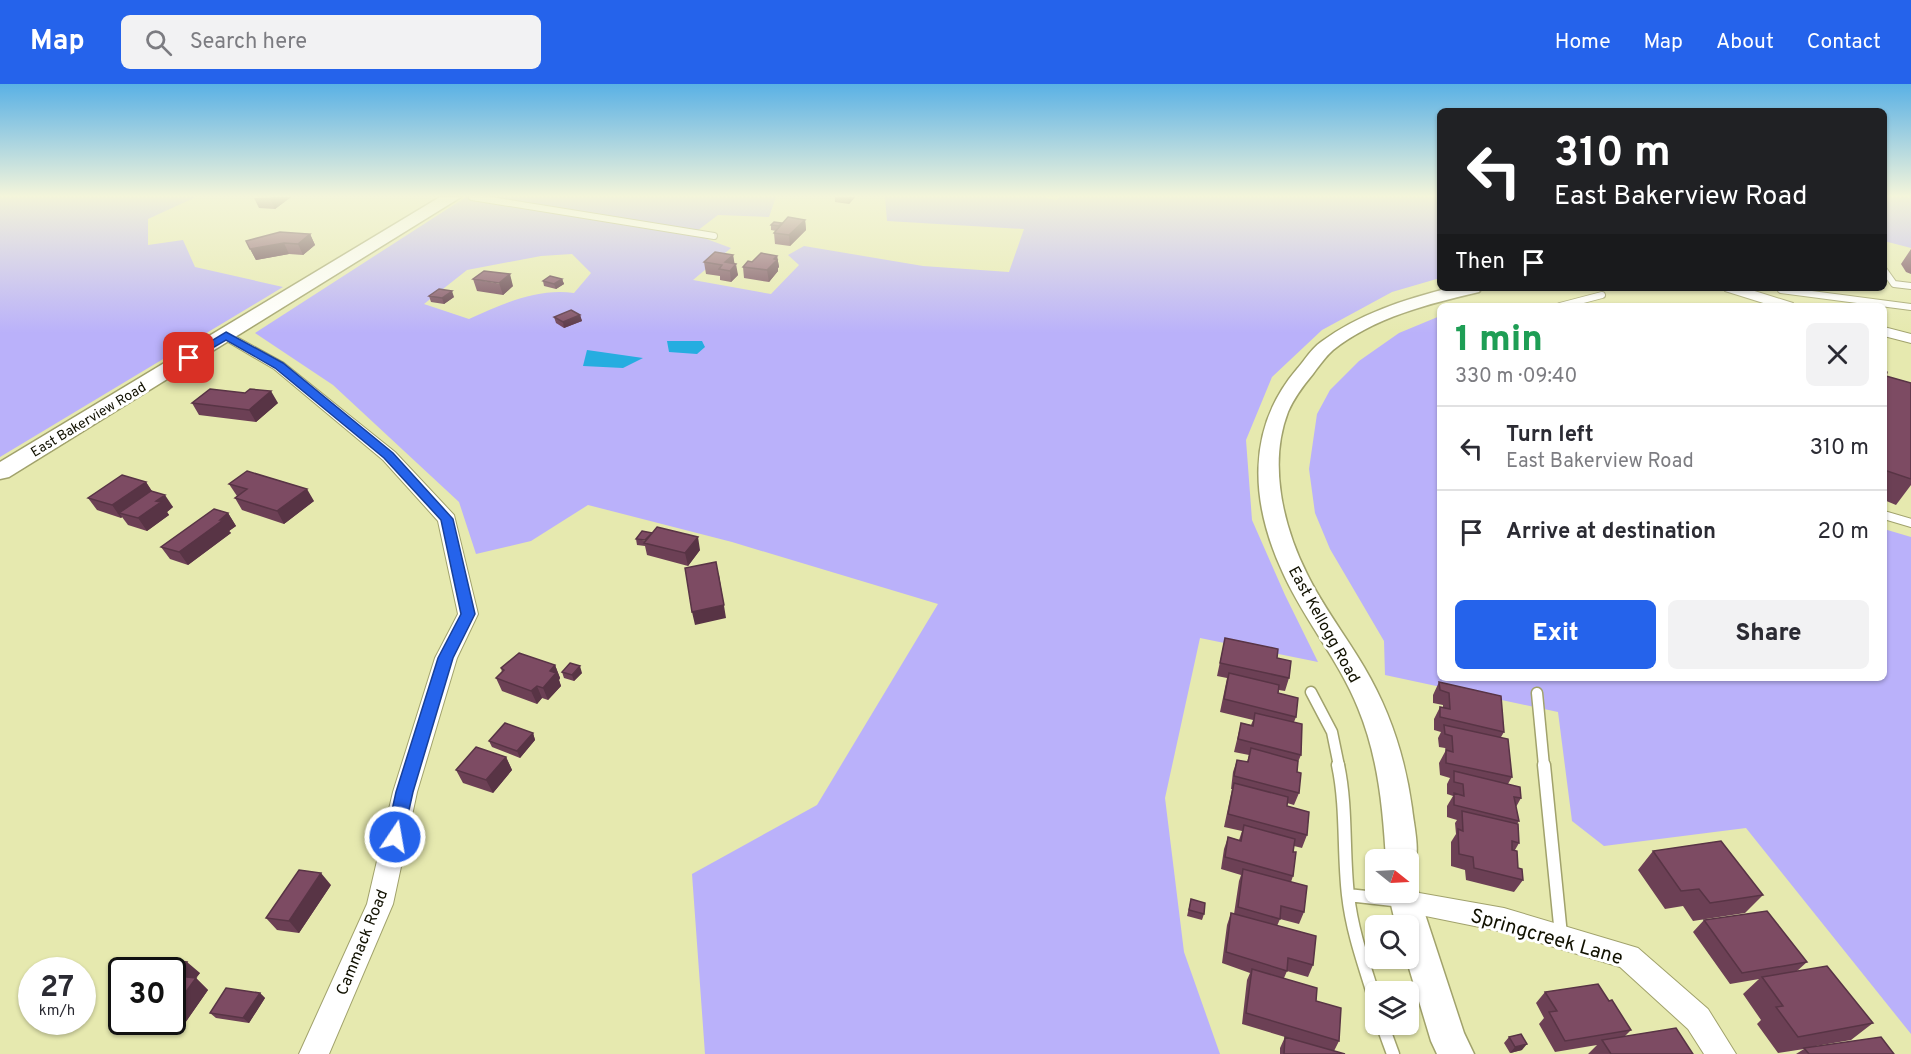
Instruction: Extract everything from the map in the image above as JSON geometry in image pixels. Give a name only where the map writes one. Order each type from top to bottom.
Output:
[{"type":"main road","name":"East Bakerview Road","points":[[0,472],[380,242]]},
{"type":"street","name":"East Kellogg Road","points":[[1401,849],[1387,754],[1372,708],[1295,574],[1277,528],[1270,483],[1269,449],[1276,419],[1288,392],[1325,347],[1382,314],[1457,291]]},
{"type":"street","points":[[1740,291],[1778,303]]},
{"type":"street","points":[[1887,332],[1911,339]]},
{"type":"street","name":"Cammack Road","points":[[226,335],[279,366],[380,448],[447,519],[468,614],[446,658],[405,792],[380,904],[314,1054]]},
{"type":"street","name":"Springcreek Lane","points":[[1419,900],[1504,920],[1628,957],[1698,1019],[1721,1054]]},
{"type":"street","points":[[1406,903],[1449,1041],[1456,1054]]},
{"type":"lane","points":[[1887,274],[1894,284]]},
{"type":"lane","points":[[1887,283],[1911,286]]},
{"type":"lane","points":[[1789,291],[1880,303]]},
{"type":"lane","points":[[1571,303],[1602,295]]},
{"type":"lane","points":[[1887,304],[1911,307]]},
{"type":"lane","points":[[1887,516],[1911,524]]},
{"type":"lane","points":[[1311,692],[1332,732],[1342,784],[1348,895],[1354,933],[1369,981]]},
{"type":"lane","points":[[1537,693],[1561,937]]},
{"type":"lane","points":[[1348,895],[1365,896]]},
{"type":"lane","points":[[1386,1035],[1393,1054]]},
{"type":"shaded area","points":[[0,242],[148,242],[148,245],[184,242],[195,267],[283,287],[0,457]]},
{"type":"shaded area","points":[[396,242],[715,242],[731,248],[693,280],[771,294],[799,265],[788,255],[804,246],[923,266],[1009,272],[1019,242],[1437,242],[1437,279],[1392,292],[1322,330],[1272,377],[1246,440],[1252,520],[1318,662],[1200,638],[1165,798],[1184,952],[1220,1054],[705,1054],[692,874],[817,805],[938,604],[732,542],[588,505],[531,541],[476,554],[459,502],[333,385],[255,333]],"holes":[[[572,254],[591,273],[574,293],[547,293],[520,298],[469,319],[424,304],[467,270],[541,256]]]},
{"type":"shaded area","points":[[1889,242],[1911,242],[1911,248]]},
{"type":"shaded area","points":[[1437,317],[1437,681],[1887,681],[1887,530],[1911,537],[1911,1034],[1746,828],[1604,846],[1572,821],[1558,712],[1385,675],[1384,641],[1330,549],[1315,513],[1309,469],[1317,414],[1330,390],[1359,361],[1399,333]]},
{"type":"water","points":[[667,341],[702,341],[705,347],[697,354],[669,352]]},
{"type":"water","points":[[587,350],[643,358],[623,368],[583,366]]},
{"type":"building","points":[[247,242],[300,242],[298,244],[284,243],[250,249]]},
{"type":"building","points":[[715,252],[733,255],[725,262],[736,264],[730,271],[719,269],[722,265],[704,262]]},
{"type":"building","points":[[761,253],[777,256],[774,259],[777,260],[767,270],[743,267],[748,261],[752,262]]},
{"type":"building","points":[[484,271],[510,274],[499,283],[473,279]]},
{"type":"building","points":[[550,276],[562,279],[554,284],[543,281]]},
{"type":"building","points":[[439,289],[452,291],[442,298],[429,296]]},
{"type":"building","points":[[571,310],[580,315],[563,322],[554,317]]},
{"type":"building","points":[[1887,376],[1911,383],[1911,479],[1887,471]]},
{"type":"building","points":[[210,389],[245,393],[250,389],[271,391],[249,410],[192,403]]},
{"type":"building","points":[[247,471],[307,489],[277,511],[235,498],[247,489],[229,484]]},
{"type":"building","points":[[122,475],[146,482],[112,505],[88,498]]},
{"type":"building","points":[[151,491],[165,495],[156,501],[161,502],[138,518],[119,513]]},
{"type":"building","points":[[214,509],[228,513],[220,520],[223,520],[179,552],[161,547]]},
{"type":"building","points":[[657,527],[698,537],[685,553],[644,543]]},
{"type":"building","points":[[642,531],[652,533],[645,540],[636,539]]},
{"type":"building","points":[[716,562],[724,605],[692,612],[685,568]]},
{"type":"building","points":[[1225,638],[1278,649],[1277,658],[1291,661],[1289,678],[1220,663]]},
{"type":"building","points":[[519,653],[555,665],[550,671],[556,673],[543,688],[537,686],[531,691],[496,678],[504,670],[501,668]]},
{"type":"building","points":[[570,663],[580,666],[572,675],[562,672]]},
{"type":"building","points":[[1229,673],[1279,685],[1278,693],[1298,698],[1296,717],[1224,699]]},
{"type":"building","points":[[1439,682],[1501,696],[1504,732],[1440,717],[1440,707],[1450,709],[1449,693],[1440,690]]},
{"type":"building","points":[[1255,713],[1302,724],[1301,755],[1238,739],[1241,723],[1253,726]]},
{"type":"building","points":[[505,723],[533,733],[517,751],[489,741]]},
{"type":"building","points":[[1444,725],[1508,739],[1512,777],[1446,763],[1446,750],[1453,752],[1452,736],[1445,734]]},
{"type":"building","points":[[476,747],[506,757],[486,780],[456,770]]},
{"type":"building","points":[[1251,748],[1298,761],[1297,772],[1301,773],[1299,793],[1234,776],[1237,760],[1248,762]]},
{"type":"building","points":[[1454,771],[1520,787],[1521,798],[1514,797],[1519,821],[1454,805],[1454,793],[1464,796],[1463,784],[1454,782]]},
{"type":"building","points":[[1234,783],[1288,797],[1287,806],[1309,812],[1307,835],[1228,814]]},
{"type":"building","points":[[1462,811],[1518,824],[1519,843],[1512,841],[1512,850],[1517,851],[1518,868],[1522,869],[1523,880],[1474,868],[1473,857],[1459,854],[1458,829],[1463,831]]},
{"type":"building","points":[[1244,825],[1295,839],[1293,876],[1225,857],[1228,837],[1241,841]]},
{"type":"building","points":[[1721,841],[1763,895],[1710,903],[1699,889],[1681,891],[1653,851]]},
{"type":"building","points":[[1243,869],[1307,886],[1304,912],[1281,906],[1280,919],[1238,907]]},
{"type":"building","points":[[299,870],[321,873],[289,921],[266,918]]},
{"type":"building","points":[[1191,899],[1205,903],[1204,914],[1189,910]]},
{"type":"building","points":[[1767,911],[1807,962],[1742,973],[1704,920]]},
{"type":"building","points":[[1231,913],[1316,936],[1313,965],[1288,958],[1287,971],[1226,952]]},
{"type":"building","points":[[1827,966],[1873,1023],[1798,1037],[1776,1007],[1783,1006],[1762,977]]},
{"type":"building","points":[[1252,969],[1317,988],[1316,1001],[1341,1008],[1339,1041],[1246,1013]]},
{"type":"building","points":[[186,977],[196,978],[186,992]]},
{"type":"building","points":[[1598,984],[1609,1001],[1612,1000],[1631,1030],[1565,1041],[1549,1012],[1557,1011],[1545,992]]},
{"type":"building","points":[[226,988],[260,993],[243,1018],[210,1013]]},
{"type":"building","points":[[1676,1028],[1693,1054],[1611,1054],[1602,1040]]},
{"type":"building","points":[[1521,1034],[1527,1044],[1515,1047],[1509,1037]]},
{"type":"building","points":[[1285,1037],[1345,1054],[1284,1054]]},
{"type":"building","points":[[1881,1037],[1894,1054],[1809,1054],[1804,1048]]},
{"type":"route","points":[[189,358],[226,335],[279,366],[389,456],[447,519],[468,614],[446,658],[405,792],[395,837]]}]
